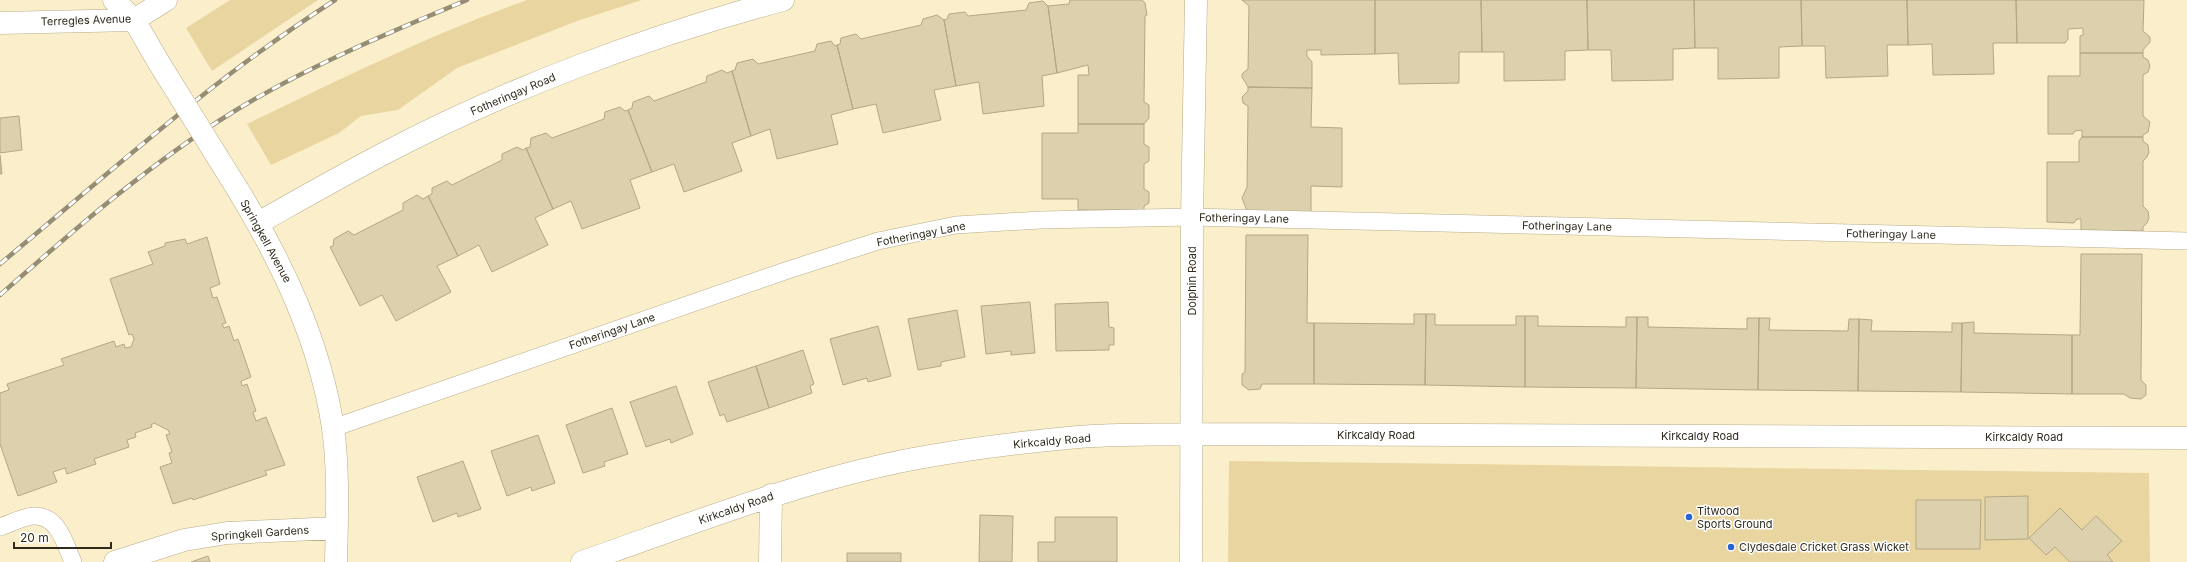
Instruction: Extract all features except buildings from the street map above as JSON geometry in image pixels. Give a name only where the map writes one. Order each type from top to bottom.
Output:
[{"type":"street","name":"Springkell Avenue","points":[[114,0],[134,20],[258,223],[287,277],[308,330],[333,428],[337,528],[336,562]]},
{"type":"street","name":"Terregles Avenue","points":[[0,23],[134,20],[166,0]]},
{"type":"street","name":"Fotheringay Road","points":[[258,223],[383,154],[475,110],[547,79],[736,12],[783,0]]},
{"type":"street","name":"Dolphin Road","points":[[1191,562],[1192,217],[1196,0]]},
{"type":"street","name":"Kirkcaldy Road","points":[[582,562],[771,495],[912,459],[996,446],[1080,437],[1192,434],[2187,438]]},
{"type":"street","points":[[770,562],[771,495]]},
{"type":"street","name":"Springkell Gardens","points":[[115,562],[184,540],[227,532],[337,528]]},
{"type":"lane","name":"Fotheringay Lane","points":[[333,428],[785,271],[878,241],[956,225],[1041,220],[1192,217],[2187,241]]},
{"type":"lane","points":[[0,527],[33,516],[48,519],[59,529],[73,562]]},
{"type":"shaded area","points":[[230,0],[318,0],[212,71],[186,28]]},
{"type":"shaded area","points":[[527,0],[642,0],[577,21],[457,68],[398,110],[361,116],[339,133],[271,165],[247,124],[350,74],[420,43],[491,13]]},
{"type":"shaded area","name":"Titwood Sports Ground","points":[[1229,461],[2149,473],[2150,562],[1228,562]]},
{"type":"railway","points":[[0,264],[205,93],[247,61],[335,0]]},
{"type":"railway","points":[[0,295],[84,222],[142,176],[172,153],[233,112],[318,65],[467,0]]},
{"type":"place","name":"Titwood Sports Ground","points":[[1689,517]]},
{"type":"place","name":"Clydesdale Cricket Grass Wicket","points":[[1731,547]]}]
